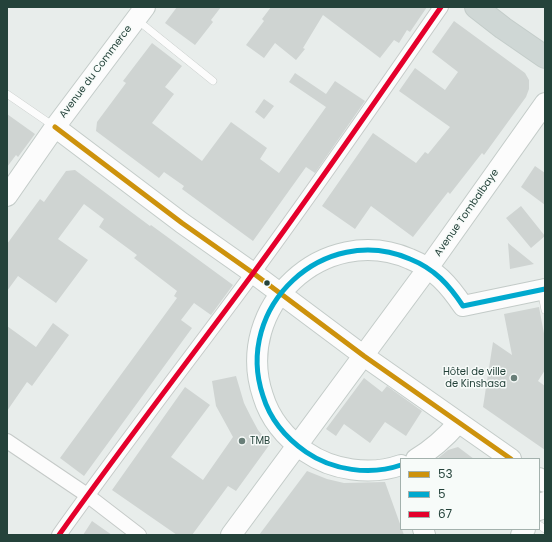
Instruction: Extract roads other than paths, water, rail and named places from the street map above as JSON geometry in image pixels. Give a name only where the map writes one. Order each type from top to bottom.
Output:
[{"type":"main road","points":[[476,7],[545,57]]},
{"type":"street","points":[[59,535],[358,127],[441,7]]},
{"type":"street","name":"Avenue du Commerce","points":[[7,196],[55,127],[141,13]]},
{"type":"street","name":"Avenue Tombalbaye","points":[[231,535],[428,268],[545,103]]},
{"type":"street","points":[[55,127],[182,223],[253,272],[364,356],[510,458]]},
{"type":"street","points":[[400,466],[377,470],[356,470],[334,466],[314,458],[296,446],[279,428],[267,408],[259,385],[256,361],[259,336],[267,314],[280,293],[294,278],[311,266],[330,257],[349,251],[370,250],[390,252],[410,258],[428,268],[448,285],[464,306],[543,290]]},
{"type":"street","points":[[416,458],[432,449],[458,423]]},
{"type":"street","points":[[7,440],[87,495],[139,535]]},
{"type":"lane","points":[[141,13],[213,81]]},
{"type":"lane","points":[[7,94],[55,127]]},
{"type":"lane","points":[[543,290],[545,310]]},
{"type":"place","name":"Hôtel de ville de Kinshasa","points":[[514,378]]},
{"type":"place","name":"TMB","points":[[242,441]]}]
